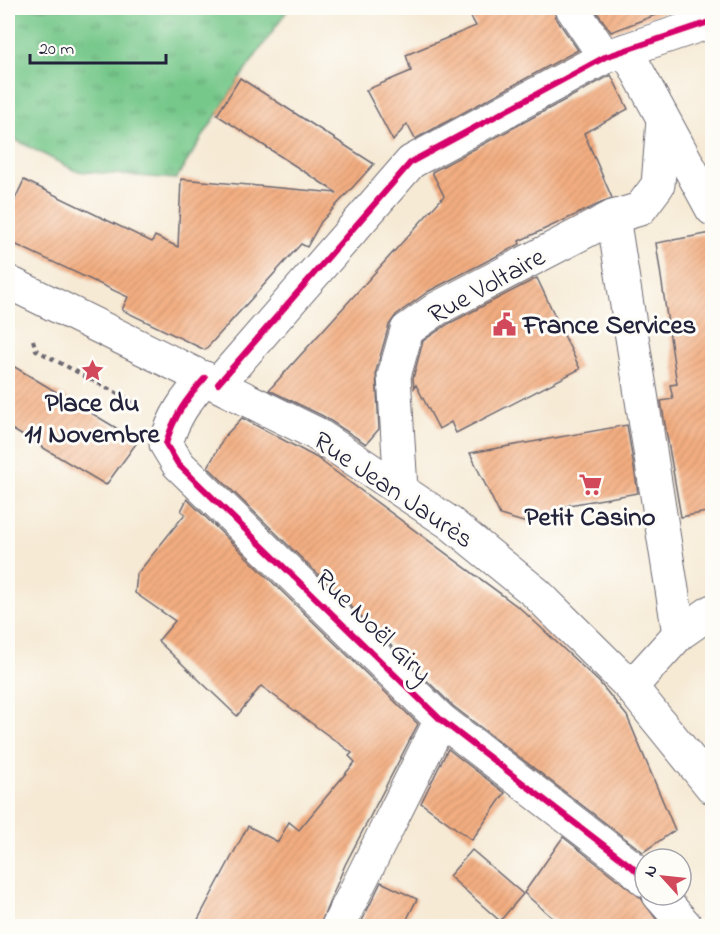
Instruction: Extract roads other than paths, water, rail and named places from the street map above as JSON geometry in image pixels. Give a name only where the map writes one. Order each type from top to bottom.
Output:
[{"type":"street","points":[[572,8],[616,54],[663,120],[712,209]]},
{"type":"street","name":"Rue Noël Giry","points":[[633,869],[441,720],[178,464],[166,444],[171,425],[189,395],[212,381],[411,162],[616,54],[712,21]]},
{"type":"street","name":"Rue Voltaire","points":[[401,489],[394,376],[407,330],[438,308],[613,217],[640,209],[658,184],[663,120]]},
{"type":"street","points":[[613,217],[679,634]]},
{"type":"street","name":"Rue Jean Jaurès","points":[[8,282],[315,434],[401,489],[450,524],[536,593],[631,687],[712,787]]},
{"type":"street","points":[[631,687],[679,634],[712,611]]},
{"type":"street","points":[[338,927],[441,720]]},
{"type":"street","points":[[669,907],[686,927]]},
{"type":"place","name":"France Services","points":[[505,324]]},
{"type":"place","name":"Place du 11 Novembre","points":[[92,370]]},
{"type":"place","name":"Petit Casino","points":[[590,484]]}]
